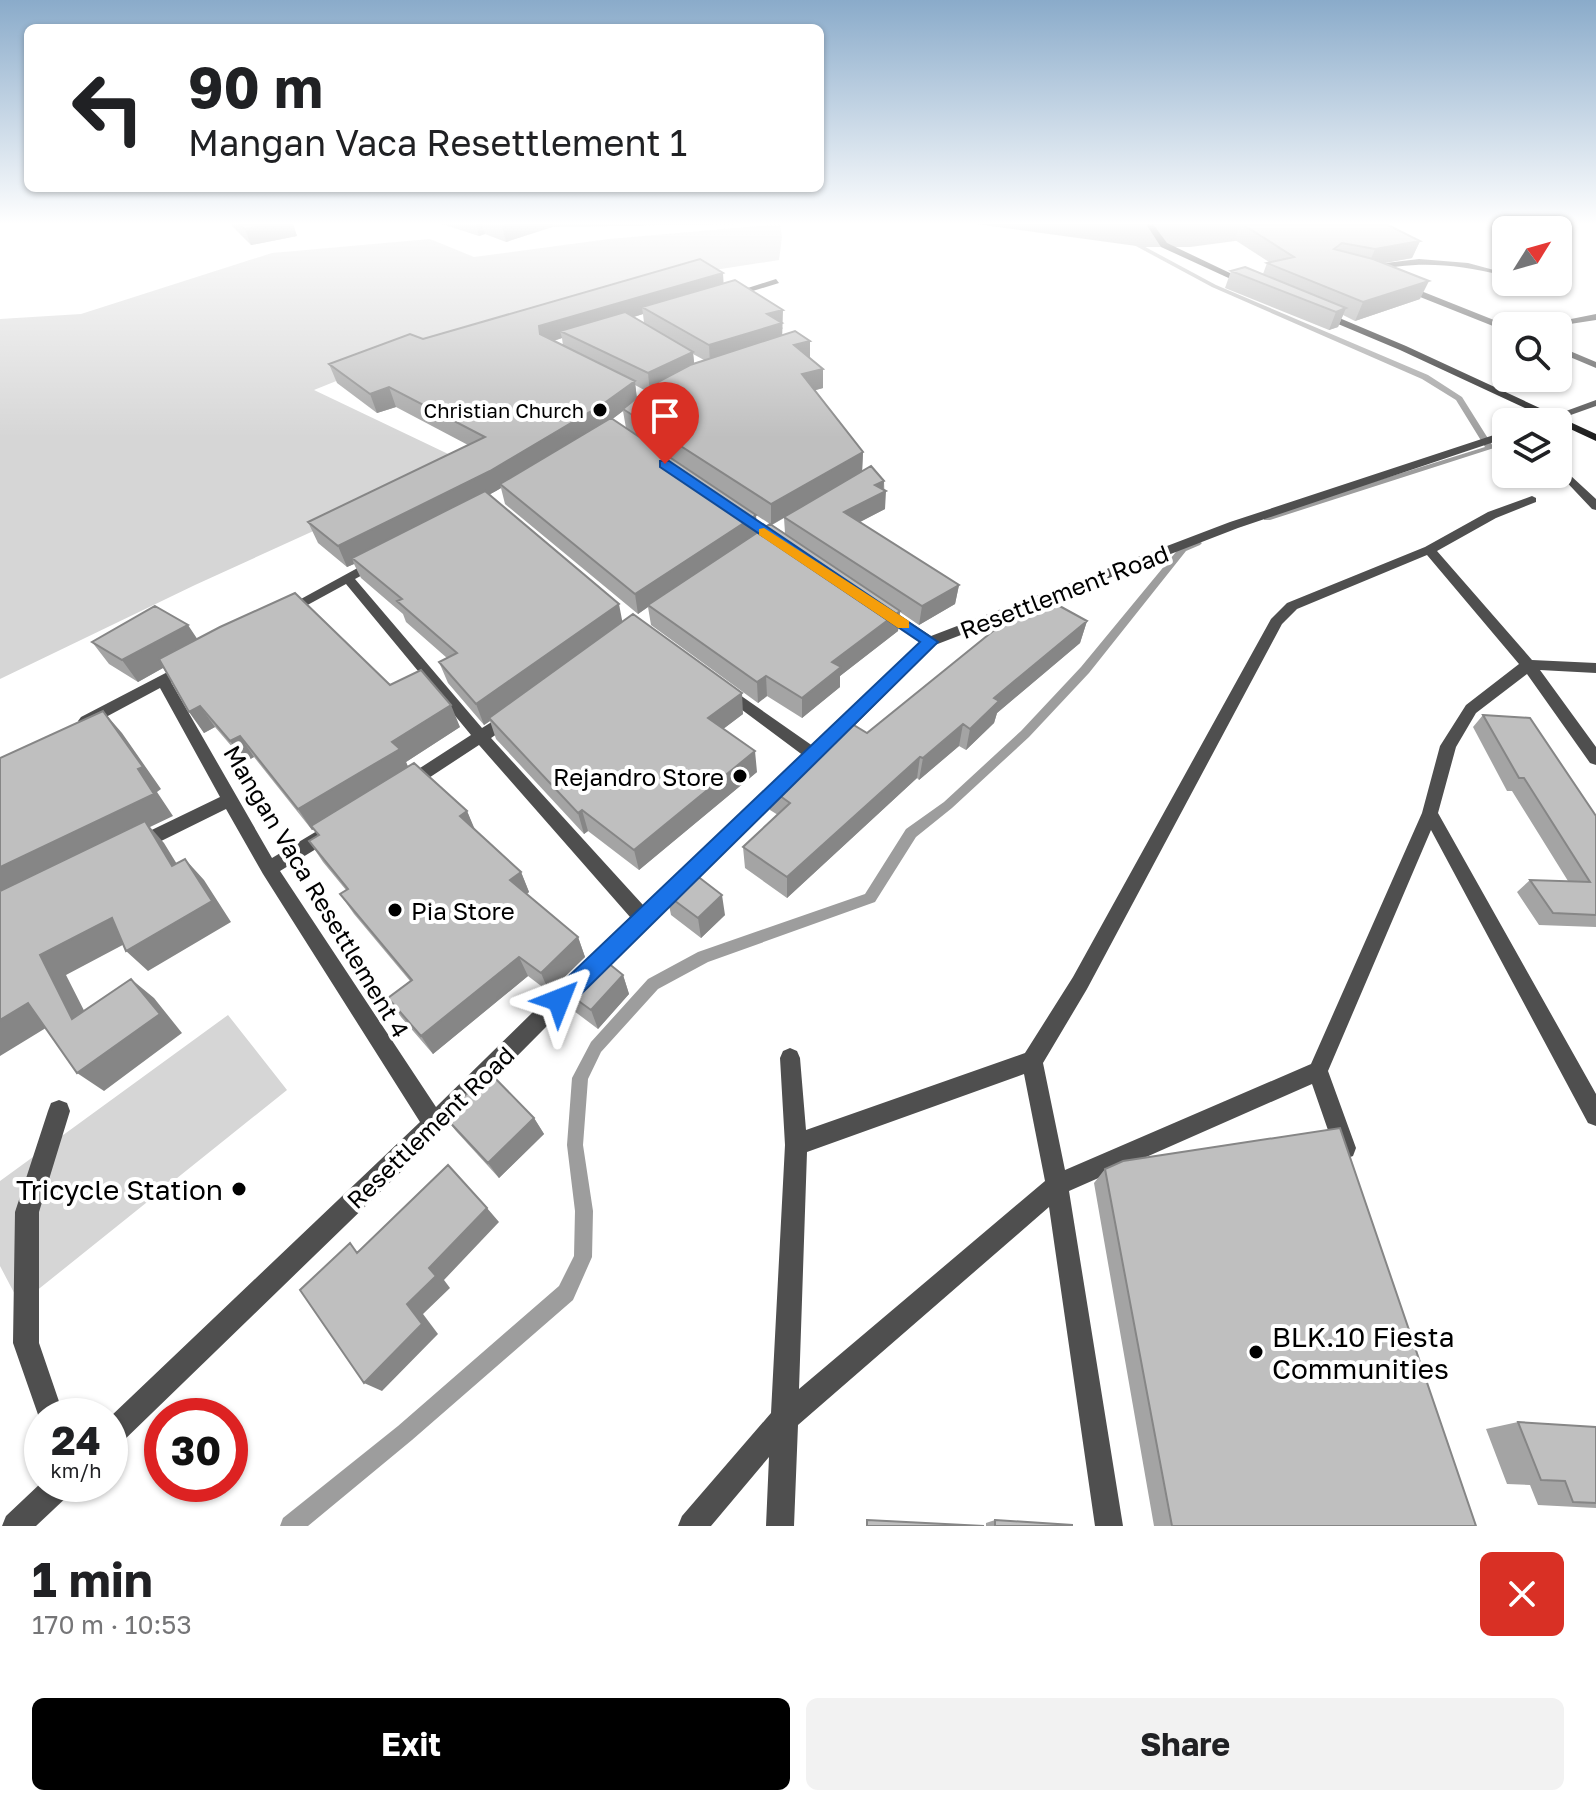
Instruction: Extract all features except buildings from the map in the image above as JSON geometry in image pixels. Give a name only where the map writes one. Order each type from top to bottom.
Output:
[{"type":"main road","points":[[1317,312],[1403,348],[1523,408]]},
{"type":"main road","points":[[1572,429],[1596,438]]},
{"type":"street","points":[[718,299],[730,295]]},
{"type":"street","points":[[1424,295],[1492,322]]},
{"type":"street","points":[[1572,321],[1596,317]]},
{"type":"street","points":[[1572,355],[1596,365]]},
{"type":"street","points":[[1572,411],[1596,403]]},
{"type":"street","name":"Resettlement Road","points":[[128,1419],[434,1124],[642,917],[930,642],[1234,525],[1492,439]]},
{"type":"street","points":[[1572,481],[1596,506]]},
{"type":"street","points":[[796,1145],[1032,1061],[1080,983],[1276,622],[1292,606],[1429,550],[1492,515],[1532,500]]},
{"type":"street","points":[[1429,550],[1528,665],[1596,759]]},
{"type":"street","points":[[268,621],[386,556]]},
{"type":"street","points":[[347,577],[482,738],[642,917]]},
{"type":"street","points":[[868,601],[930,642]]},
{"type":"street","points":[[68,731],[202,658]]},
{"type":"street","points":[[1353,1173],[1318,1071],[1430,813],[1448,746],[1471,709],[1528,665],[1596,668]]},
{"type":"street","name":"Mangan Vaca Resettlement 4","points":[[163,681],[269,869],[434,1124]]},
{"type":"street","points":[[713,681],[814,755]]},
{"type":"street","points":[[389,795],[482,738],[521,710]]},
{"type":"street","points":[[122,853],[231,799]]},
{"type":"street","points":[[1430,813],[1596,1115]]},
{"type":"street","points":[[269,869],[349,820]]},
{"type":"street","points":[[780,1526],[796,1145],[790,1058]]},
{"type":"street","points":[[1032,1061],[1057,1185],[1109,1526]]},
{"type":"street","points":[[692,1526],[785,1418],[1057,1185],[1318,1071]]},
{"type":"street","points":[[45,1398],[26,1343],[27,1212],[59,1111]]},
{"type":"street","points":[[16,1526],[41,1502]]},
{"type":"shaded area","points":[[140,295],[623,295],[371,367],[314,390],[465,462],[195,585],[0,679],[0,319],[81,314]]},
{"type":"shaded area","points":[[228,1015],[287,1090],[20,1304],[0,1266],[0,1181]]},
{"type":"waterway","points":[[1235,295],[1425,377],[1459,399],[1490,448],[1267,518]]},
{"type":"waterway","points":[[291,1526],[405,1433],[566,1293],[583,1257],[584,1211],[575,1145],[580,1078],[596,1047],[653,984],[703,957],[870,898],[911,833],[948,805],[1025,734],[1085,670],[1183,549],[1197,543]]},
{"type":"slow traffic","points":[[764,532],[903,624]]},
{"type":"place","name":"Christian Church","points":[[600,410]]},
{"type":"place","name":"Rejandro Store","points":[[740,776]]},
{"type":"place","name":"Pia Store","points":[[395,910]]},
{"type":"place","name":"Tricycle Station","points":[[239,1189]]},
{"type":"place","name":"BLK.10 Fiesta Communities","points":[[1256,1352]]},
{"type":"route","points":[[559,1000],[930,642],[665,464]]}]
